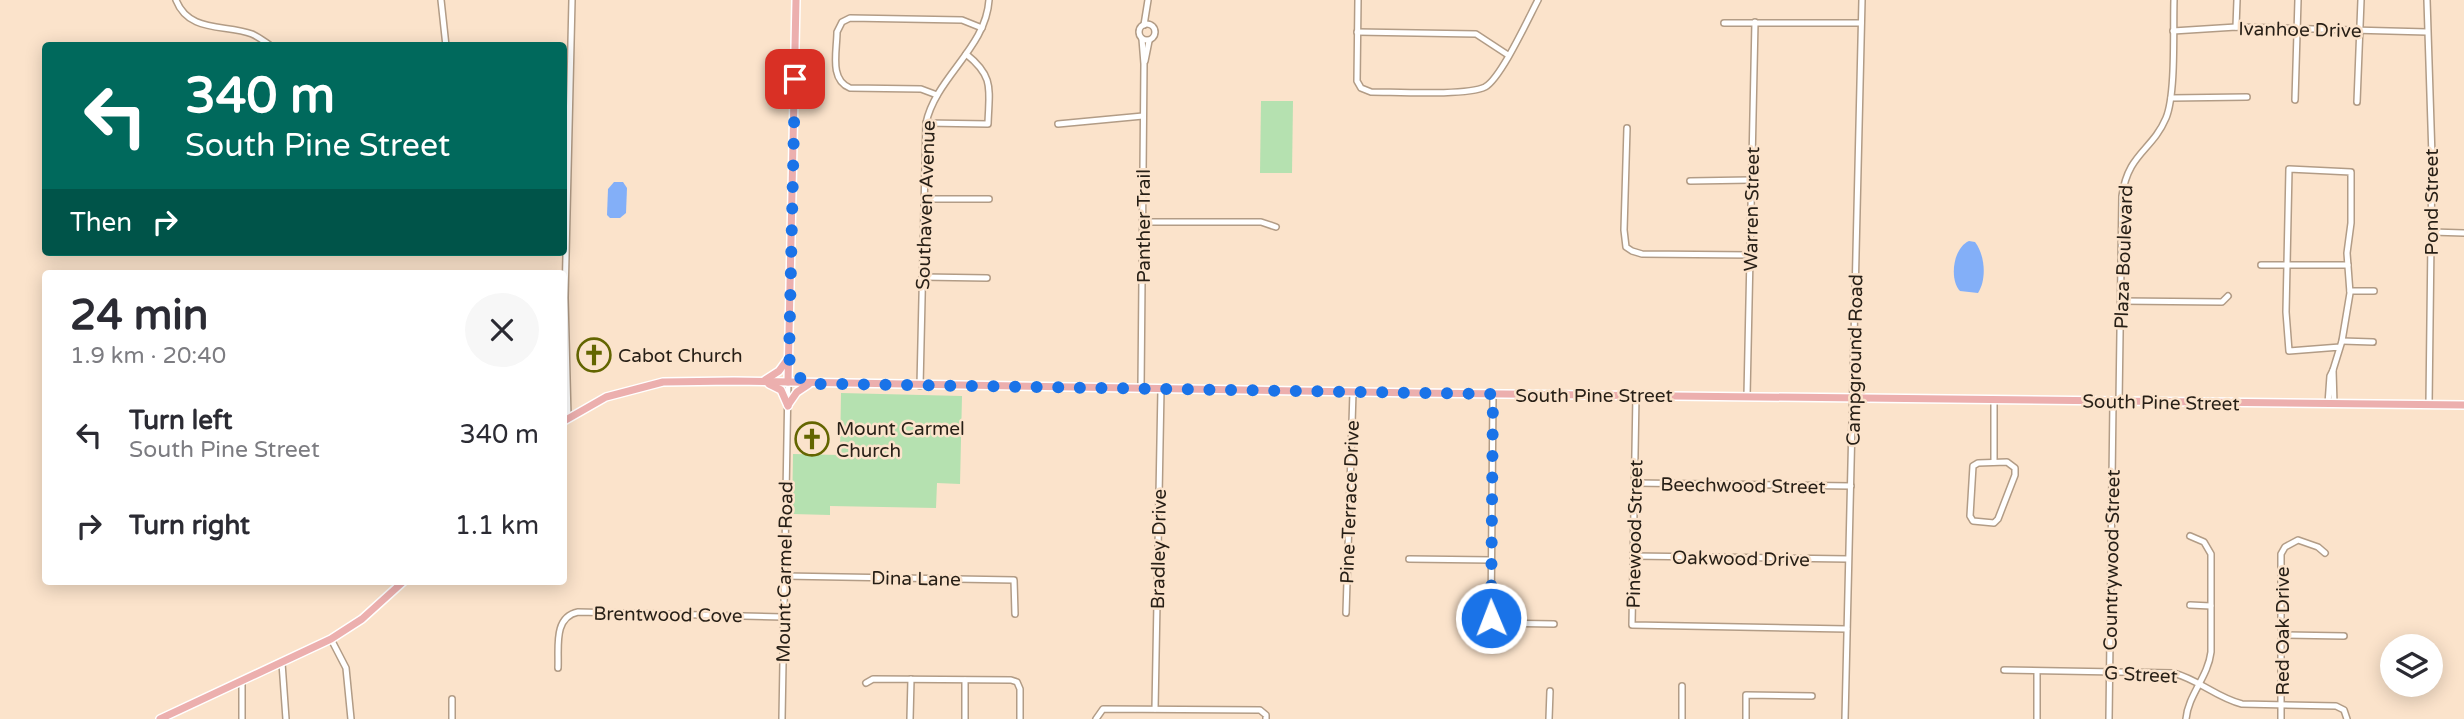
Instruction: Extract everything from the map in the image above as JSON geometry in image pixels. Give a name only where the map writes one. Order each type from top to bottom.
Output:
[{"type":"main road","points":[[788,382],[796,0]]},
{"type":"main road","points":[[762,382],[776,374],[789,358]]},
{"type":"main road","points":[[789,358],[796,376],[810,384]]},
{"type":"main road","name":"South Pine Street","points":[[567,418],[606,397],[663,382],[2464,405]]},
{"type":"main road","points":[[762,382],[781,390],[788,406]]},
{"type":"main road","points":[[788,406],[797,391],[810,384]]},
{"type":"main road","points":[[160,719],[331,639],[362,619],[400,585]]},
{"type":"street","points":[[176,0],[181,12],[194,22],[253,35],[264,42]]},
{"type":"street","points":[[441,0],[446,42]]},
{"type":"street","points":[[567,156],[572,0]]},
{"type":"street","name":"Southaven Avenue","points":[[920,386],[926,123],[937,95],[982,28],[989,0]]},
{"type":"street","points":[[1147,0],[1147,25]]},
{"type":"street","points":[[1358,0],[1357,82],[1361,88],[1371,92],[1476,89],[1486,86],[1497,75],[1538,0]]},
{"type":"street","name":"Campground Road","points":[[1845,719],[1862,0]]},
{"type":"street","name":"Plaza Boulevard","points":[[2116,402],[2124,178],[2131,164],[2166,118],[2171,98],[2174,0]]},
{"type":"street","points":[[2236,27],[2237,0]]},
{"type":"street","points":[[2295,100],[2298,0]]},
{"type":"street","points":[[2357,102],[2361,0]]},
{"type":"street","name":"Pond Street","points":[[2427,0],[2431,78],[2432,232],[2429,404]]},
{"type":"street","points":[[937,95],[921,89],[850,88],[841,84],[836,74],[839,26],[850,18],[962,20],[982,28]]},
{"type":"street","name":"Warren Street","points":[[1747,396],[1755,22]]},
{"type":"street","points":[[1724,23],[1861,23]]},
{"type":"street","points":[[1147,25],[1156,32],[1153,39],[1145,40],[1139,30],[1147,25]]},
{"type":"street","name":"Ivanhoe Drive","points":[[2173,31],[2236,27],[2427,32]]},
{"type":"street","points":[[1357,32],[1476,34],[1508,55]]},
{"type":"street","name":"Panther Trail","points":[[1141,388],[1145,40]]},
{"type":"street","points":[[926,123],[988,124],[989,82],[985,72],[966,54]]},
{"type":"street","points":[[2171,98],[2247,97]]},
{"type":"street","points":[[1058,124],[1143,116]]},
{"type":"street","points":[[1627,128],[1624,230],[1626,247],[1642,254],[1750,255]]},
{"type":"street","points":[[2331,404],[2330,376],[2341,344],[2350,291],[2348,265],[2351,172],[2289,169],[2286,312],[2289,351],[2341,344],[2373,342]]},
{"type":"street","points":[[1690,181],[1751,180]]},
{"type":"street","points":[[924,199],[989,199]]},
{"type":"street","points":[[1144,222],[1261,222],[1276,227]]},
{"type":"street","points":[[2432,232],[2464,233]]},
{"type":"street","points":[[2261,265],[2348,265]]},
{"type":"street","points":[[922,277],[987,278]]},
{"type":"street","points":[[2350,291],[2374,291]]},
{"type":"street","points":[[2121,301],[2222,302],[2228,296]]},
{"type":"street","name":"Mount Carmel Road","points":[[782,719],[788,382]]},
{"type":"street","name":"Bradley Drive","points":[[1155,709],[1161,389]]},
{"type":"street","name":"Pine Terrace Drive","points":[[1346,613],[1353,392]]},
{"type":"street","points":[[1493,394],[1492,620],[1497,623],[1554,624]]},
{"type":"street","name":"Pinewood Street","points":[[1636,395],[1632,625],[1847,629]]},
{"type":"street","points":[[1994,400],[1994,462]]},
{"type":"street","name":"Countrywood Street","points":[[2109,719],[2116,402]]},
{"type":"street","points":[[1994,462],[2007,462],[2015,468],[2015,475],[1998,519],[1994,523],[1977,523],[1970,516],[1971,470],[1978,463],[1994,462]]},
{"type":"street","name":"Beechwood Street","points":[[1635,483],[1851,486]]},
{"type":"street","points":[[2186,719],[2189,704],[2210,660],[2211,554],[2204,542],[2190,536]]},
{"type":"street","name":"Red Oak Drive","points":[[2281,719],[2281,554],[2285,547],[2298,540],[2318,547],[2325,553]]},
{"type":"street","name":"Oakwood Drive","points":[[1633,556],[1848,559]]},
{"type":"street","points":[[1409,559],[1491,560]]},
{"type":"street","name":"Dina Lane","points":[[784,576],[1014,580],[1015,614]]},
{"type":"street","points":[[2190,605],[2211,606]]},
{"type":"street","name":"Brentwood Cove","points":[[558,668],[559,629],[568,614],[578,612],[783,617]]},
{"type":"street","points":[[2281,635],[2344,636]]},
{"type":"street","points":[[331,639],[346,668],[351,719]]},
{"type":"street","points":[[282,663],[286,719]]},
{"type":"street","name":"G Street","points":[[2004,670],[2173,673],[2189,677],[2229,701],[2242,704],[2336,706],[2344,710],[2347,719]]},
{"type":"street","points":[[2037,672],[2037,719]]},
{"type":"street","points":[[866,683],[873,679],[1017,682],[1020,689],[1020,719]]},
{"type":"street","points":[[910,719],[911,679]]},
{"type":"street","points":[[965,680],[965,719]]},
{"type":"street","points":[[242,681],[242,719]]},
{"type":"street","points":[[1682,686],[1682,719]]},
{"type":"street","points":[[1549,719],[1550,691]]},
{"type":"street","points":[[1746,719],[1746,695],[1812,696]]},
{"type":"street","points":[[452,699],[452,719]]},
{"type":"street","points":[[1096,719],[1103,709],[1260,710],[1266,715],[1266,719]]},
{"type":"street","points":[[1173,709],[1173,719]]},
{"type":"green space","points":[[1261,101],[1293,101],[1292,173],[1260,173]]},
{"type":"green space","points":[[841,393],[962,396],[960,484],[937,483],[936,508],[830,506],[830,515],[792,514],[793,454],[840,455]]},
{"type":"water","points":[[614,182],[623,182],[627,188],[626,213],[620,218],[610,218],[607,215],[608,189]]},
{"type":"water","points":[[1969,241],[1975,242],[1983,260],[1983,281],[1978,293],[1960,291],[1955,279],[1956,257]]},
{"type":"place","name":"Cabot Church","points":[[594,355]]},
{"type":"place","name":"Mount Carmel Church","points":[[812,439]]},
{"type":"route","points":[[795,79],[789,358],[796,376],[810,384],[1493,394],[1491,618]]}]
